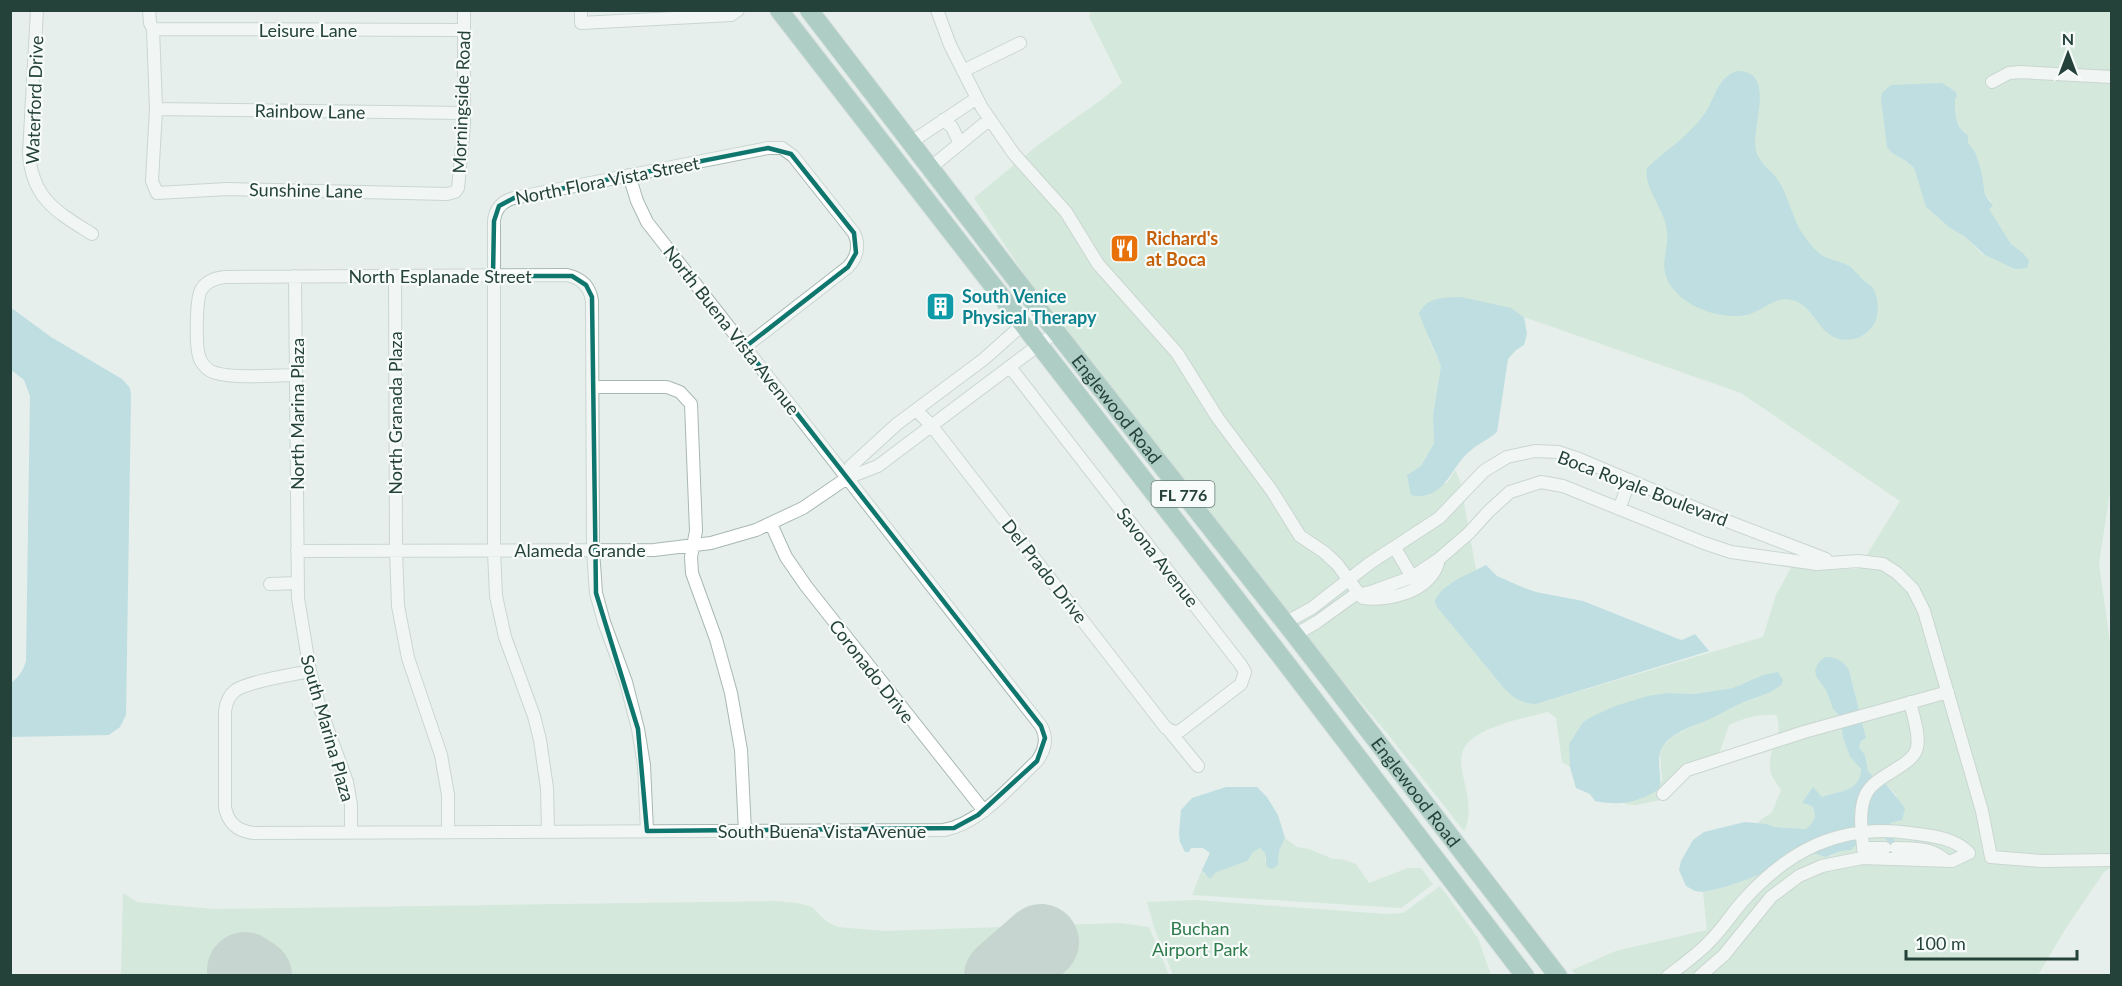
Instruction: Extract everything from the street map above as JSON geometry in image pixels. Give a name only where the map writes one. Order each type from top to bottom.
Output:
[{"type":"main road","name":"Englewood Road","points":[[779,10],[1525,975]]},
{"type":"main road","name":"Englewood Road","points":[[809,10],[1056,332],[1558,975]]},
{"type":"main road","points":[[903,170],[921,155]]},
{"type":"main road","points":[[1199,551],[1217,560],[1270,628],[1284,636],[1290,629]]},
{"type":"street","name":"Waterford Drive","points":[[37,10],[29,153],[32,174],[49,205],[92,234]]},
{"type":"street","points":[[149,10],[153,29],[156,109]]},
{"type":"street","name":"Morningside Road","points":[[456,192],[464,133],[464,10]]},
{"type":"street","points":[[581,10],[581,23],[731,15],[738,10]]},
{"type":"street","points":[[937,10],[950,45],[977,98],[1014,154],[1066,212],[1098,264],[1177,353],[1217,417],[1272,491],[1300,536],[1324,552],[1349,579],[1356,596],[1374,599],[1395,597],[1421,585],[1434,573],[1439,559]]},
{"type":"street","name":"Leisure Lane","points":[[153,29],[463,30]]},
{"type":"street","points":[[963,70],[1020,43]]},
{"type":"street","points":[[1992,82],[2009,73],[2020,72],[2112,77]]},
{"type":"street","points":[[921,155],[944,120],[977,98]]},
{"type":"street","name":"Rainbow Lane","points":[[156,109],[464,113]]},
{"type":"street","name":"Sunshine Lane","points":[[156,109],[152,181],[157,193],[227,189],[447,194],[456,192]]},
{"type":"street","points":[[921,155],[960,144],[990,119]]},
{"type":"street","points":[[944,120],[952,127],[960,144]]},
{"type":"street","name":"North Flora Vista Street","points":[[548,832],[547,788],[540,740],[534,716],[501,623],[496,596],[493,276],[494,217],[497,209],[506,201],[768,148],[782,148],[793,156],[854,233],[857,246],[855,258],[850,265],[745,347]]},
{"type":"street","name":"North Buena Vista Avenue","points":[[629,176],[636,201],[647,222],[847,478]]},
{"type":"street","name":"North Esplanade Street","points":[[296,375],[219,374],[202,364],[198,349],[199,297],[202,288],[208,282],[225,277],[295,276],[567,276],[577,278],[586,285],[591,293],[592,301],[593,550],[599,607],[626,681],[638,729],[644,765],[647,831]]},
{"type":"street","name":"North Marina Plaza","points":[[295,276],[297,551]]},
{"type":"street","name":"North Granada Plaza","points":[[395,276],[397,589],[404,640],[441,755],[448,795],[448,832]]},
{"type":"street","points":[[847,478],[851,466],[897,424],[984,359],[1039,310]]},
{"type":"street","points":[[847,478],[878,466],[1056,332]]},
{"type":"street","name":"Savona Avenue","points":[[1010,367],[1245,672],[1241,684],[1183,730],[1170,730]]},
{"type":"street","points":[[593,387],[667,387],[680,392],[689,400],[692,408],[696,531],[691,557],[693,579],[722,660],[737,727],[743,777],[745,831]]},
{"type":"street","name":"Del Prado Drive","points":[[916,410],[931,425],[1198,766]]},
{"type":"street","name":"Boca Royale Boulevard","points":[[1290,629],[1349,579],[1439,519],[1484,471],[1507,457],[1535,451],[1558,452],[1719,518],[1836,562]]},
{"type":"street","name":"Alameda Grande","points":[[297,551],[654,550],[694,546],[741,536],[771,524],[810,505],[847,478]]},
{"type":"street","name":"South Buena Vista Avenue","points":[[310,671],[245,686],[228,699],[225,711],[225,807],[232,824],[238,829],[250,832],[936,831],[967,824],[984,811],[1040,757],[1045,743],[1043,730],[847,478]]},
{"type":"street","points":[[1619,509],[1630,480]]},
{"type":"street","name":"Boca Royale Boulevard","points":[[1290,629],[1317,622],[1356,596],[1412,577],[1439,559],[1469,533],[1510,492],[1541,482],[1563,486],[1731,552],[1817,564],[1857,561],[1882,564],[1897,573],[1913,589],[1924,611],[1982,811],[1990,857]]},
{"type":"street","name":"Coronado Drive","points":[[771,524],[786,557],[806,586],[984,811]]},
{"type":"street","points":[[1395,548],[1412,577]]},
{"type":"street","name":"South Marina Plaza","points":[[297,551],[303,634],[310,671],[320,708],[347,782],[351,806],[351,832]]},
{"type":"street","points":[[270,584],[298,583]]},
{"type":"street","points":[[1663,794],[1687,770],[1804,732],[1948,692]]},
{"type":"street","points":[[1863,853],[1861,808],[1866,792],[1882,776],[1911,758],[1917,748],[1917,735],[1910,702]]},
{"type":"street","points":[[1668,975],[1710,941],[1744,901],[1781,865],[1807,848],[1833,837],[1874,830],[1896,831],[1960,844],[1969,853],[1990,857],[2042,861],[2112,860]]},
{"type":"street","points":[[1923,835],[1923,849]]},
{"type":"street","points":[[1700,975],[1724,955],[1771,897],[1799,876],[1863,853],[1890,848],[1938,852],[1946,861]]},
{"type":"street","points":[[1863,853],[1952,861],[1969,853]]},
{"type":"highlighted area","points":[[768,148],[791,154],[854,233],[856,253],[848,267],[745,347],[1041,726],[1045,738],[1037,761],[978,815],[954,828],[647,831],[638,729],[596,593],[592,297],[586,285],[572,276],[493,276],[494,221],[499,206],[514,198]]},
{"type":"green space","points":[[1091,11],[2111,11],[2112,346],[2109,347],[2112,354],[2112,478],[2099,564],[2112,657],[2110,868],[2104,872],[2066,928],[2038,975],[1576,975],[1572,970],[1616,951],[1707,930],[1703,892],[1771,871],[1805,855],[1831,856],[1841,851],[1851,850],[1859,836],[1878,835],[1895,838],[1889,823],[1902,820],[1896,795],[1885,783],[1878,782],[1868,771],[1865,755],[1859,747],[1861,741],[1866,738],[1849,670],[1817,678],[1826,690],[1833,709],[1840,716],[1843,738],[1850,757],[1861,769],[1860,777],[1848,789],[1822,797],[1819,794],[1802,803],[1812,806],[1815,813],[1813,821],[1806,829],[1757,823],[1772,812],[1781,790],[1770,771],[1771,754],[1779,728],[1776,715],[1751,717],[1729,725],[1720,751],[1660,800],[1636,805],[1624,804],[1662,781],[1660,754],[1662,748],[1673,736],[1736,705],[1762,696],[1768,691],[1763,675],[1733,688],[1694,694],[1667,693],[1616,706],[1591,717],[1583,722],[1569,744],[1570,767],[1562,762],[1556,718],[1548,712],[1486,730],[1467,744],[1462,753],[1462,768],[1469,809],[1464,831],[1387,733],[1300,631],[1051,315],[974,198],[1038,145],[1122,83],[1089,17]],"holes":[[[1882,93],[1955,99],[1955,110],[1960,128],[1968,135],[1968,143],[1975,152],[1985,195],[1991,201],[1989,209],[2011,244],[2023,253],[2028,261],[2027,268],[1982,254],[1964,236],[1950,228],[1926,207],[1914,168],[1887,147]],[[1511,308],[1524,317],[1741,393],[1900,501],[1858,569],[1815,570],[1792,566],[1776,595],[1763,637],[1536,704],[1503,687],[1436,606],[1442,590],[1476,570],[1460,481],[1455,470],[1447,483],[1407,475],[1421,466],[1434,443],[1433,415],[1441,366],[1429,340]]]},
{"type":"green space","points":[[1285,838],[1297,847],[1356,864],[1369,883],[1408,868],[1421,868],[1433,884],[1401,908],[1192,895],[1202,870],[1205,875],[1246,861],[1253,852],[1260,848],[1265,853],[1265,861],[1278,865],[1279,851]]},
{"type":"green space","name":"Buchan Airport Park","points":[[1440,886],[1478,938],[1491,975],[1173,975],[1147,902],[1196,900],[1385,914],[1403,913]]},
{"type":"green space","points":[[123,893],[137,902],[213,909],[773,901],[798,903],[812,907],[826,921],[838,927],[883,931],[1120,923],[1149,927],[1169,975],[121,975]]},
{"type":"water","points":[[1737,71],[1749,73],[1756,80],[1760,102],[1755,141],[1756,151],[1761,161],[1781,185],[1800,229],[1820,254],[1850,267],[1872,287],[1876,295],[1878,309],[1875,322],[1861,337],[1842,340],[1833,337],[1801,304],[1786,299],[1746,315],[1722,315],[1709,312],[1685,300],[1669,283],[1664,267],[1667,231],[1648,183],[1647,168],[1694,127],[1707,110],[1722,82]]},
{"type":"water","points":[[1942,83],[1956,92],[1957,120],[1960,128],[1968,135],[1968,143],[1975,152],[1985,195],[1993,206],[1989,209],[2011,244],[2029,261],[2027,268],[2015,269],[1985,255],[1964,236],[1950,228],[1926,207],[1914,168],[1887,147],[1882,93],[1891,85]]},
{"type":"water","points":[[1461,297],[1511,308],[1524,317],[1527,334],[1524,345],[1508,359],[1497,432],[1470,451],[1439,488],[1422,496],[1411,495],[1407,475],[1421,466],[1434,443],[1433,415],[1441,366],[1419,314],[1422,308],[1431,301]]},
{"type":"water","points":[[10,307],[51,337],[122,379],[130,388],[126,715],[120,727],[109,735],[11,737],[11,683],[24,668],[26,661],[30,396],[24,380],[11,370]]},
{"type":"water","points":[[1486,565],[1497,576],[1536,592],[1583,601],[1682,640],[1695,634],[1709,651],[1536,704],[1522,701],[1503,687],[1436,606],[1435,600],[1442,590]]},
{"type":"water","points":[[1825,657],[1839,660],[1849,670],[1866,738],[1861,741],[1859,747],[1865,755],[1868,771],[1878,782],[1885,783],[1905,808],[1902,820],[1890,823],[1895,838],[1893,844],[1885,838],[1866,834],[1851,850],[1826,857],[1816,854],[1805,855],[1771,871],[1725,887],[1703,892],[1686,886],[1679,870],[1681,861],[1693,840],[1704,832],[1745,822],[1806,829],[1813,821],[1815,813],[1812,806],[1802,803],[1813,787],[1822,797],[1848,789],[1857,782],[1861,769],[1850,757],[1843,738],[1840,716],[1833,709],[1826,690],[1815,671],[1818,663]]},
{"type":"water","points":[[1778,672],[1783,680],[1777,688],[1684,730],[1666,742],[1659,757],[1659,789],[1651,794],[1628,802],[1613,803],[1595,801],[1590,794],[1576,788],[1570,767],[1569,744],[1583,722],[1591,717],[1615,706],[1648,696],[1667,693],[1694,694],[1733,688],[1763,675]]},
{"type":"water","points":[[1226,787],[1257,787],[1267,797],[1278,815],[1285,838],[1279,851],[1278,865],[1272,869],[1267,867],[1265,853],[1260,848],[1253,852],[1247,861],[1216,872],[1210,879],[1202,870],[1210,853],[1203,848],[1191,848],[1189,852],[1185,852],[1179,833],[1181,810],[1192,798]]},
{"type":"runway","points":[[1002,976],[1041,942]]},
{"type":"runway","points":[[245,970],[254,976]]},
{"type":"place","name":"Richard's at Boca","points":[[1125,248]]},
{"type":"place","name":"South Venice Physical Therapy","points":[[941,306]]}]
